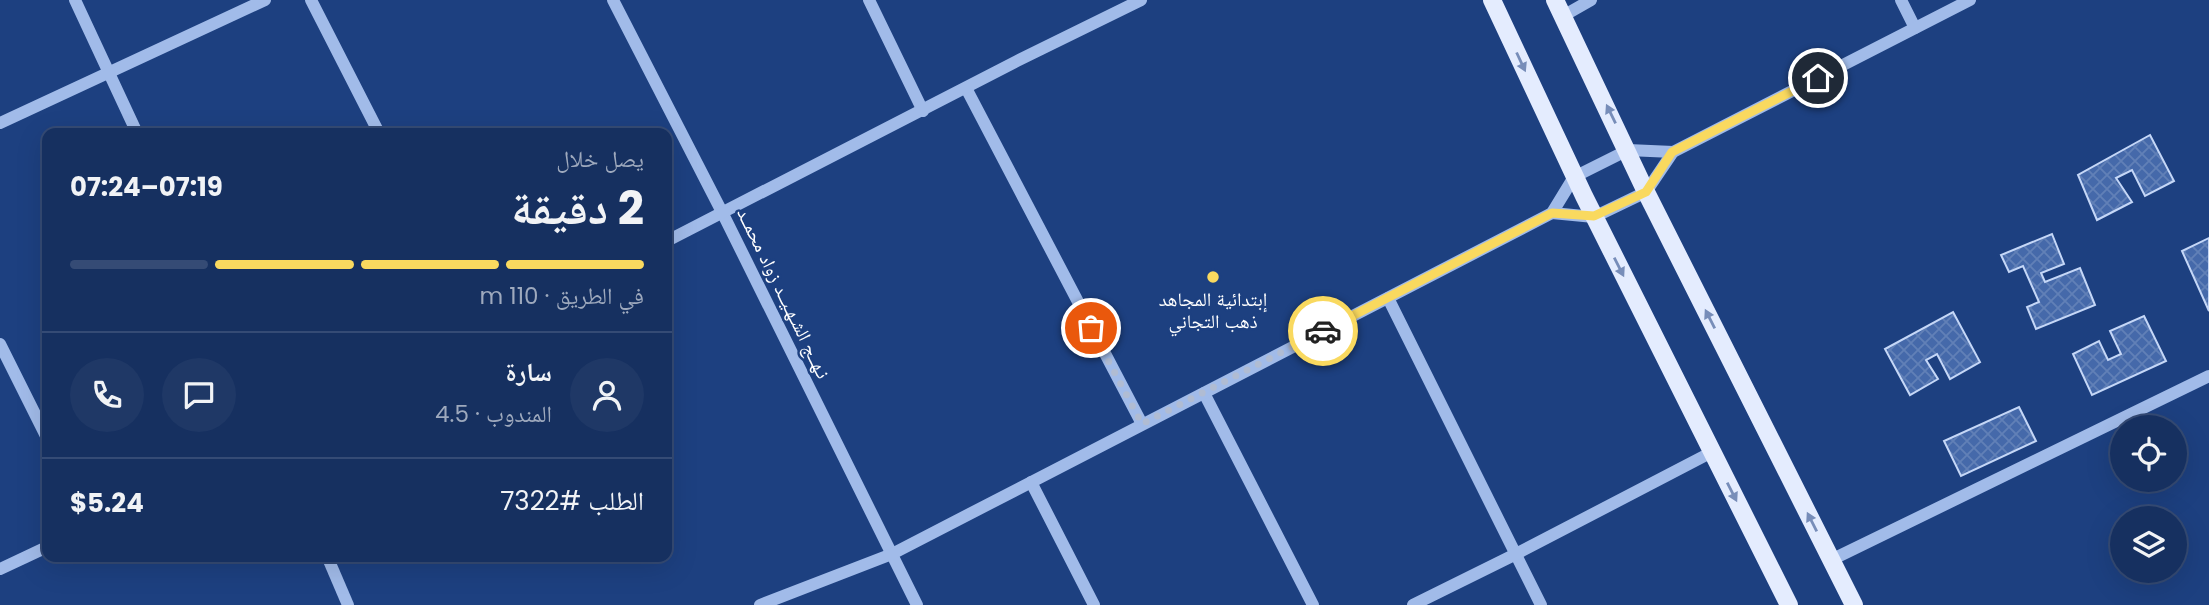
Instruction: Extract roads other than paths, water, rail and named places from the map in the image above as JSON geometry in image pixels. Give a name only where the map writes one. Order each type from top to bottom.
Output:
[{"type":"main road","points":[[1492,0],[1574,177],[1789,605]]},
{"type":"main road","points":[[1559,8],[1646,192],[1854,605]]},
{"type":"street","points":[[75,0],[135,128]]},
{"type":"street","points":[[0,123],[265,0]]},
{"type":"street","points":[[311,0],[376,128]]},
{"type":"street","name":"نـهــج الشـهـيــد زواد محمــد","points":[[613,0],[723,214],[917,605]]},
{"type":"street","points":[[869,0],[923,111]]},
{"type":"street","points":[[672,240],[923,111],[1120,5],[1141,0]]},
{"type":"street","points":[[1559,8],[1591,0]]},
{"type":"street","points":[[1901,0],[1915,28]]},
{"type":"street","points":[[760,605],[892,554],[1552,213],[1574,177],[1628,150],[1672,152],[1970,0]]},
{"type":"street","points":[[966,88],[1142,424]]},
{"type":"street","points":[[1552,213],[1594,216],[1646,192],[1672,152]]},
{"type":"street","points":[[1388,298],[1541,605]]},
{"type":"street","points":[[0,344],[42,428]]},
{"type":"street","points":[[1831,560],[2209,376]]},
{"type":"street","points":[[1204,393],[1313,605]]},
{"type":"street","points":[[1413,605],[1712,452]]},
{"type":"street","points":[[1031,482],[1094,605]]},
{"type":"street","points":[[0,569],[42,549]]},
{"type":"street","points":[[330,562],[348,605]]},
{"type":"place","name":"إبتدائية المجاهد ذهب التجاني","points":[[1213,277]]}]
